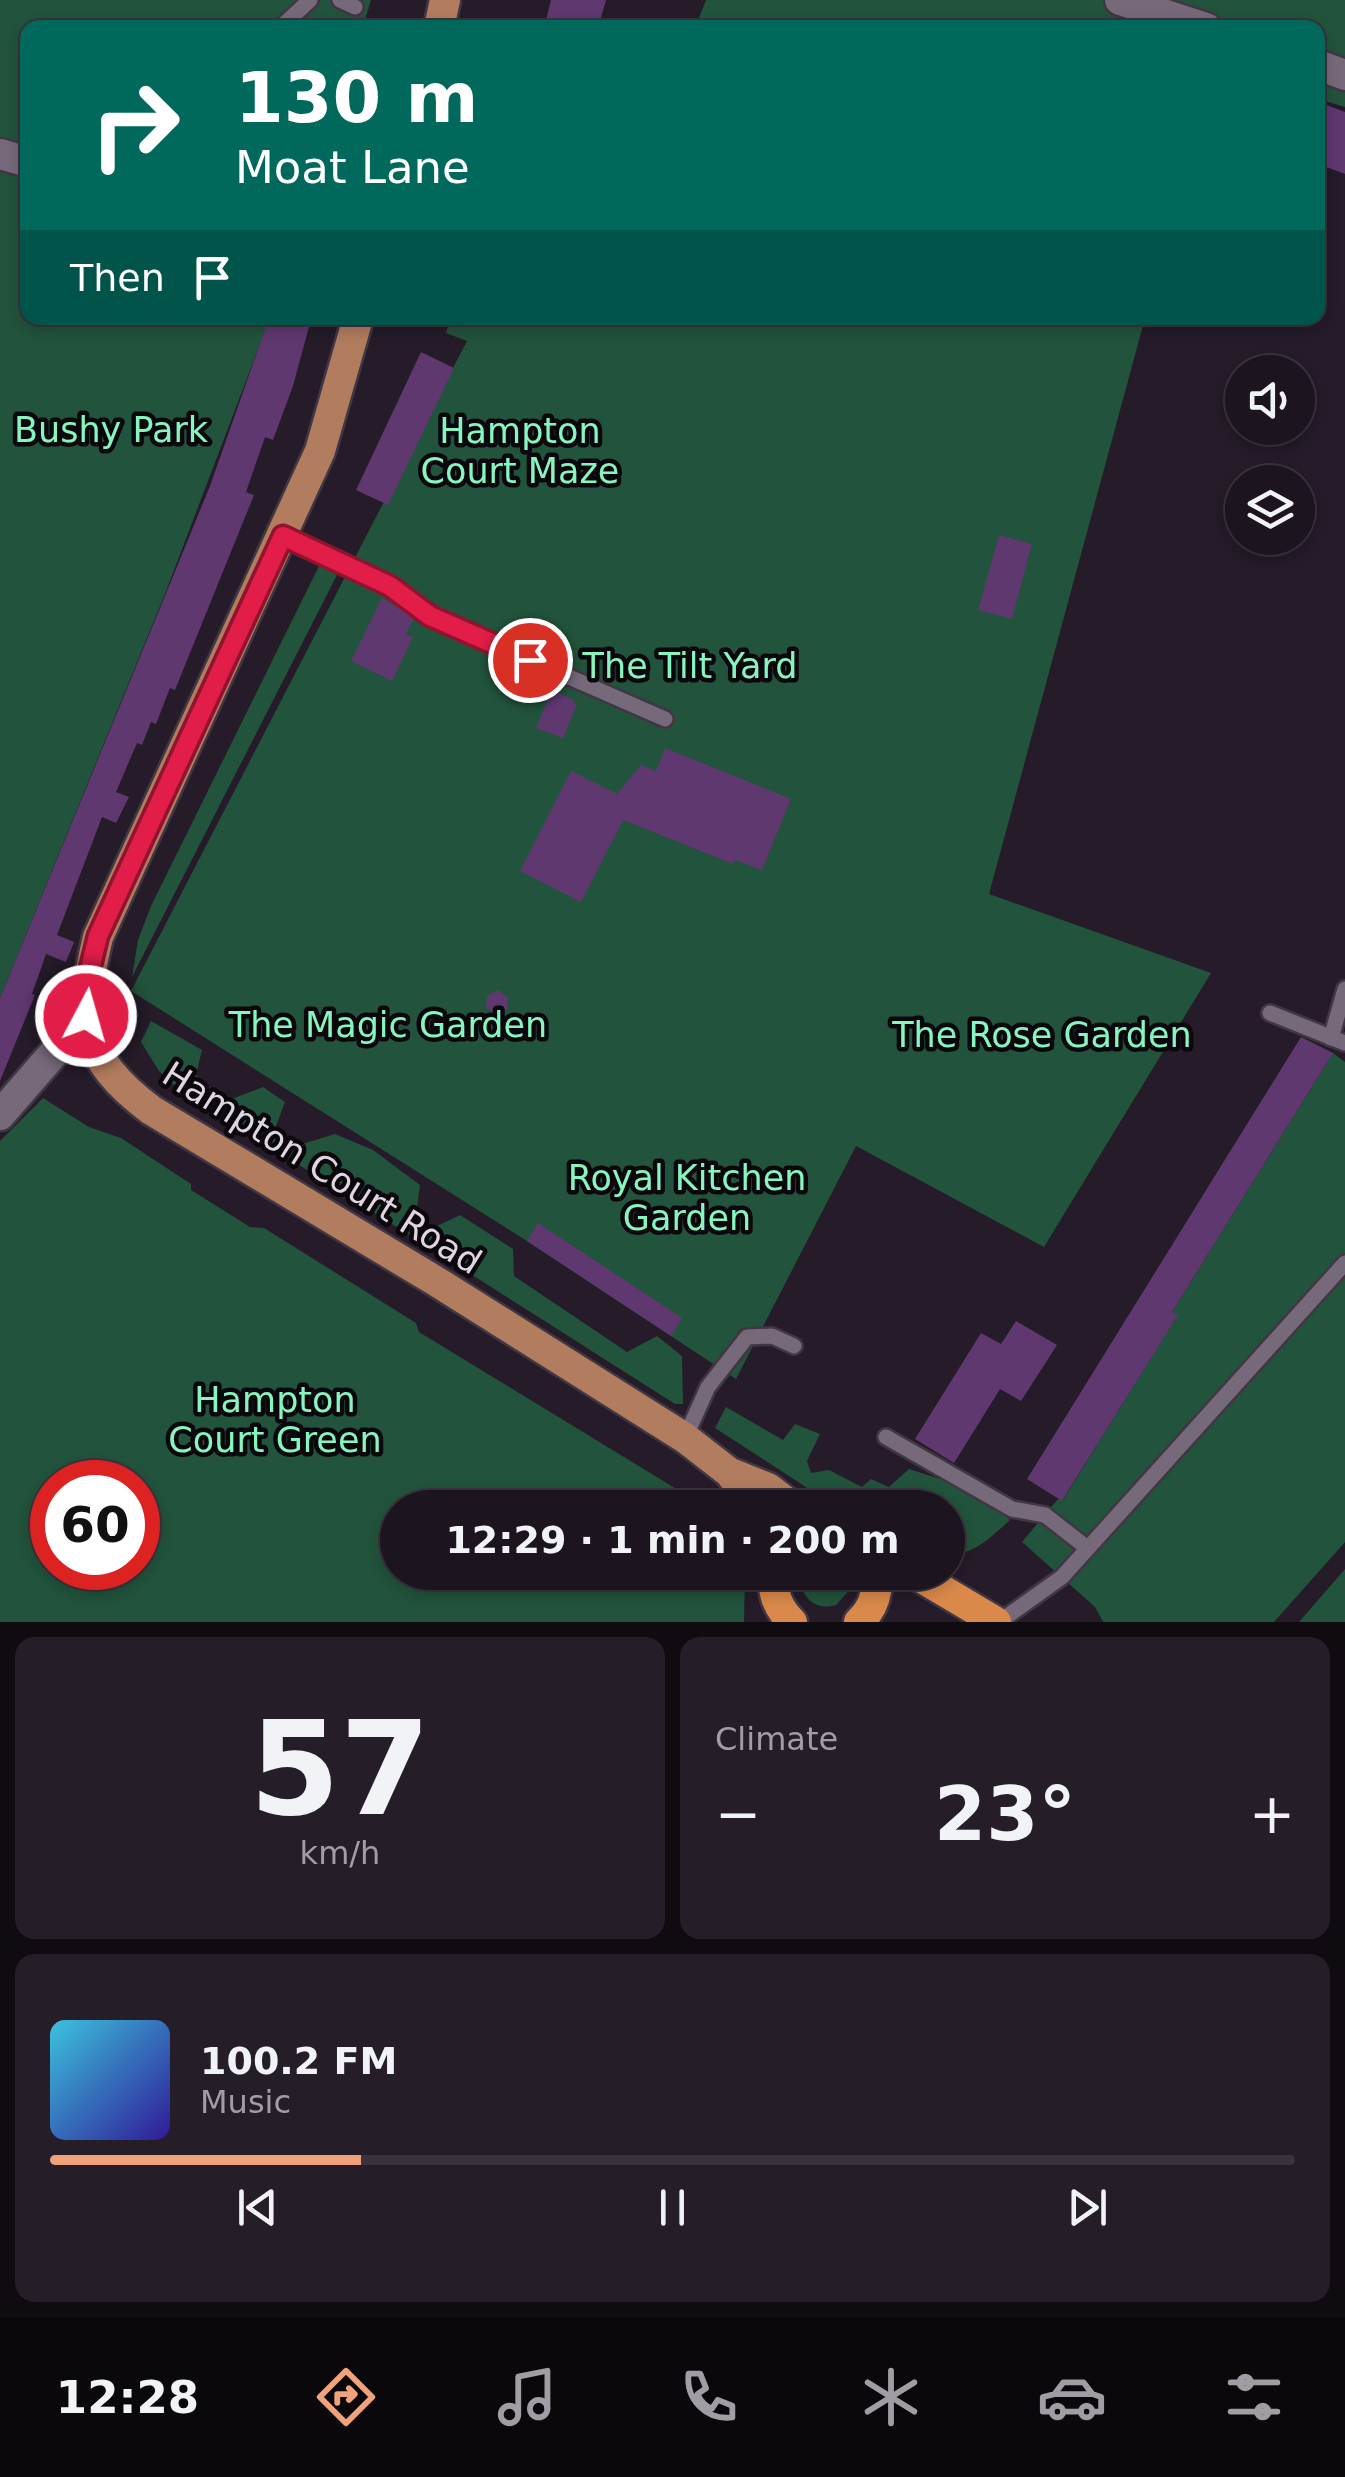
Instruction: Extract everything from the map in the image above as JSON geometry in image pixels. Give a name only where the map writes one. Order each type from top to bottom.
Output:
[{"type":"highway","points":[[774,1590],[781,1616]]},
{"type":"highway","points":[[858,1622],[872,1606],[876,1590]]},
{"type":"highway","points":[[943,1590],[997,1622]]},
{"type":"main road","name":"Hampton Court Road","points":[[356,325],[320,451],[98,936],[88,977],[86,1016],[98,1052],[112,1076],[151,1110],[434,1280],[685,1438],[730,1473],[743,1490]]},
{"type":"main road","name":"Hampton Court Road","points":[[730,1473],[771,1490]]},
{"type":"street","points":[[1120,0],[1190,15]]},
{"type":"street","points":[[0,1115],[86,1016]]},
{"type":"lane","points":[[289,20],[310,0]]},
{"type":"lane","points":[[283,536],[390,586],[430,616],[665,719]]},
{"type":"lane","points":[[1270,1013],[1338,1041],[1345,990]]},
{"type":"lane","points":[[997,1622],[1062,1576],[1345,1263]]},
{"type":"lane","points":[[685,1438],[708,1387],[748,1336],[772,1336],[794,1346]]},
{"type":"lane","points":[[886,1437],[1012,1508],[1046,1515],[1086,1547]]},
{"type":"green space","name":"Bushy Park","points":[[0,0],[371,0],[365,20],[20,20],[20,325],[267,325],[165,594],[0,998]]},
{"type":"green space","points":[[706,0],[1345,0],[1345,107],[1325,101],[1325,20],[698,20]]},
{"type":"green space","name":"The Tilt Yard","points":[[448,325],[1143,325],[989,894],[1211,973],[1044,1247],[856,1146],[736,1379],[527,1241],[131,991],[467,341],[446,333]]},
{"type":"green space","points":[[320,564],[337,575],[132,977],[138,940],[151,906]]},
{"type":"green space","points":[[151,1021],[202,1050],[196,1075],[226,1101],[263,1087],[285,1102],[276,1126],[299,1145],[335,1134],[373,1150],[420,1185],[416,1215],[433,1228],[460,1215],[513,1249],[514,1276],[627,1352],[657,1336],[682,1356],[683,1404],[675,1404],[175,1086],[159,1071],[141,1042]]},
{"type":"green space","points":[[1333,1053],[1345,1062],[1345,1542],[1274,1622],[1103,1622],[1095,1607],[1022,1542],[1058,1499],[1063,1500],[1177,1316],[1172,1312]]},
{"type":"green space","name":"Hampton Court Green","points":[[43,1098],[89,1127],[121,1138],[191,1184],[191,1190],[250,1227],[264,1228],[416,1323],[419,1332],[678,1490],[380,1490],[380,1590],[745,1590],[744,1622],[0,1622],[0,1141]]},
{"type":"green space","points":[[726,1407],[783,1440],[795,1424],[820,1434],[807,1461],[811,1473],[829,1470],[862,1487],[871,1479],[889,1487],[909,1469],[968,1488],[1010,1520],[989,1539],[965,1551],[965,1490],[810,1490],[715,1428]]},
{"type":"green space","points":[[1345,1569],[1345,1622],[1299,1622]]},
{"type":"green space","points":[[803,1591],[847,1593],[836,1605],[826,1606],[816,1605]]},
{"type":"building","points":[[551,0],[606,0],[600,20],[546,20]]},
{"type":"building","points":[[1325,105],[1345,112],[1345,174],[1325,167]]},
{"type":"building","points":[[267,325],[309,325],[273,440],[265,437],[246,492],[254,495],[175,690],[170,688],[156,724],[151,722],[142,745],[137,743],[116,792],[129,797],[116,823],[102,817],[57,935],[74,942],[66,962],[46,954],[32,994],[35,995],[0,1081],[0,998],[210,486]]},
{"type":"building","points":[[421,352],[454,368],[388,505],[356,490]]},
{"type":"building","points":[[999,535],[1032,544],[1012,619],[978,610]]},
{"type":"building","points":[[382,598],[414,618],[406,634],[413,637],[392,681],[351,661]]},
{"type":"building","points":[[552,690],[577,704],[563,738],[536,728]]},
{"type":"building","points":[[665,748],[791,799],[762,870],[735,860],[733,864],[623,820],[581,902],[520,871],[571,771],[617,794],[641,765],[656,771]]},
{"type":"building","points":[[497,990],[508,997],[507,1010],[497,1014],[486,1008],[487,996]]},
{"type":"building","points":[[1301,1037],[1333,1053],[1172,1312],[1178,1315],[1062,1501],[1027,1479]]},
{"type":"building","points":[[538,1223],[682,1318],[671,1336],[527,1241]]},
{"type":"building","points":[[1016,1321],[1057,1345],[1021,1401],[1000,1389],[954,1463],[915,1439],[981,1333],[1001,1344]]},
{"type":"route","points":[[86,1016],[88,977],[98,936],[283,536],[390,586],[430,616],[530,660]]},
{"type":"park label","name":"Hampton Court Maze","points":[[520,451]]},
{"type":"park label","name":"The Magic Garden","points":[[388,1025]]},
{"type":"park label","name":"The Rose Garden","points":[[1042,1035]]},
{"type":"park label","name":"Royal Kitchen Garden","points":[[687,1198]]}]
